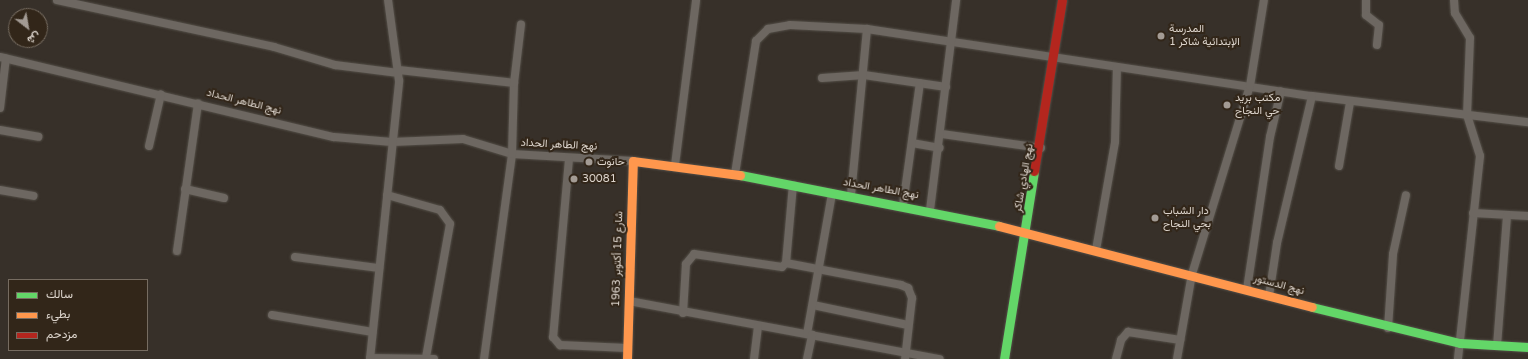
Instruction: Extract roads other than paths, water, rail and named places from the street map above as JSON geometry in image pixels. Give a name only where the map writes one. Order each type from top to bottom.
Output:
[{"type":"street","points":[[57,0],[274,47],[335,66],[514,83]]},
{"type":"street","points":[[387,195],[440,210],[450,224],[430,359],[370,359],[399,71],[388,0]]},
{"type":"street","points":[[676,165],[696,0]]},
{"type":"street","points":[[930,210],[942,134],[956,0]]},
{"type":"street","name":"نهج الهادي شاكر","points":[[1004,359],[1041,148],[1053,54],[1062,0]]},
{"type":"street","points":[[1177,359],[1192,274],[1250,86],[1264,0]]},
{"type":"street","points":[[1366,0],[1366,16],[1379,25],[1377,45]]},
{"type":"street","points":[[1454,0],[1455,13],[1471,44],[1467,115],[1480,156],[1458,359]]},
{"type":"street","points":[[484,359],[512,154],[514,83],[521,24]]},
{"type":"street","points":[[735,174],[753,50],[761,34],[790,25],[867,29],[951,43],[1053,54],[1117,67],[1350,102],[1528,122]]},
{"type":"street","points":[[851,196],[864,75],[867,29]]},
{"type":"street","points":[[0,108],[3,58]]},
{"type":"street","name":"نهج الطاهر الحداد","points":[[3,58],[161,94],[334,137],[392,142],[463,139],[512,154],[676,165],[735,174],[930,210],[1027,231]]},
{"type":"street","points":[[1096,250],[1115,142],[1117,67]]},
{"type":"street","points":[[822,78],[864,75],[946,87]]},
{"type":"street","points":[[903,205],[920,83]]},
{"type":"street","points":[[1247,289],[1270,137],[1281,91]]},
{"type":"street","points":[[149,146],[161,94]]},
{"type":"street","points":[[1269,296],[1277,243],[1312,96]]},
{"type":"street","points":[[1339,166],[1350,102]]},
{"type":"street","points":[[178,251],[185,189],[198,103]]},
{"type":"street","points":[[0,130],[38,137]]},
{"type":"street","points":[[942,134],[1041,148]]},
{"type":"street","points":[[912,143],[940,148]]},
{"type":"street","points":[[569,159],[553,337],[560,345],[627,348]]},
{"type":"street","name":"شارع 15 أكتوبر 1963","points":[[627,359],[634,161]]},
{"type":"street","points":[[786,264],[793,185]]},
{"type":"street","points":[[185,189],[224,198]]},
{"type":"street","points":[[0,190],[33,196]]},
{"type":"street","points":[[807,359],[818,270],[832,193]]},
{"type":"street","points":[[1388,328],[1393,254],[1406,195]]},
{"type":"street","points":[[1473,213],[1528,216]]},
{"type":"street","points":[[1497,346],[1507,215]]},
{"type":"street","name":"نهج الدستور","points":[[1027,231],[1192,274],[1388,328],[1460,343],[1528,347]]},
{"type":"street","points":[[683,313],[686,264],[690,256],[782,267],[786,264],[818,270],[908,288],[912,298],[905,355]]},
{"type":"street","points":[[295,257],[379,268]]},
{"type":"street","points":[[629,301],[683,313],[810,335],[905,355],[940,359]]},
{"type":"street","points":[[813,305],[908,325]]},
{"type":"street","points":[[272,315],[373,332]]},
{"type":"street","points":[[754,359],[758,326]]},
{"type":"street","points":[[1116,359],[1121,340],[1128,332],[1180,340]]},
{"type":"place","name":"المدرسة الإبتدائية شاكر 1","points":[[1161,36]]},
{"type":"place","name":"مكتب بريد حي النجاح","points":[[1227,105]]},
{"type":"place","name":"حانوت","points":[[589,162]]},
{"type":"place","name":"30081","points":[[574,179]]},
{"type":"place","name":"دار الشباب بحي النجاح","points":[[1155,218]]}]
